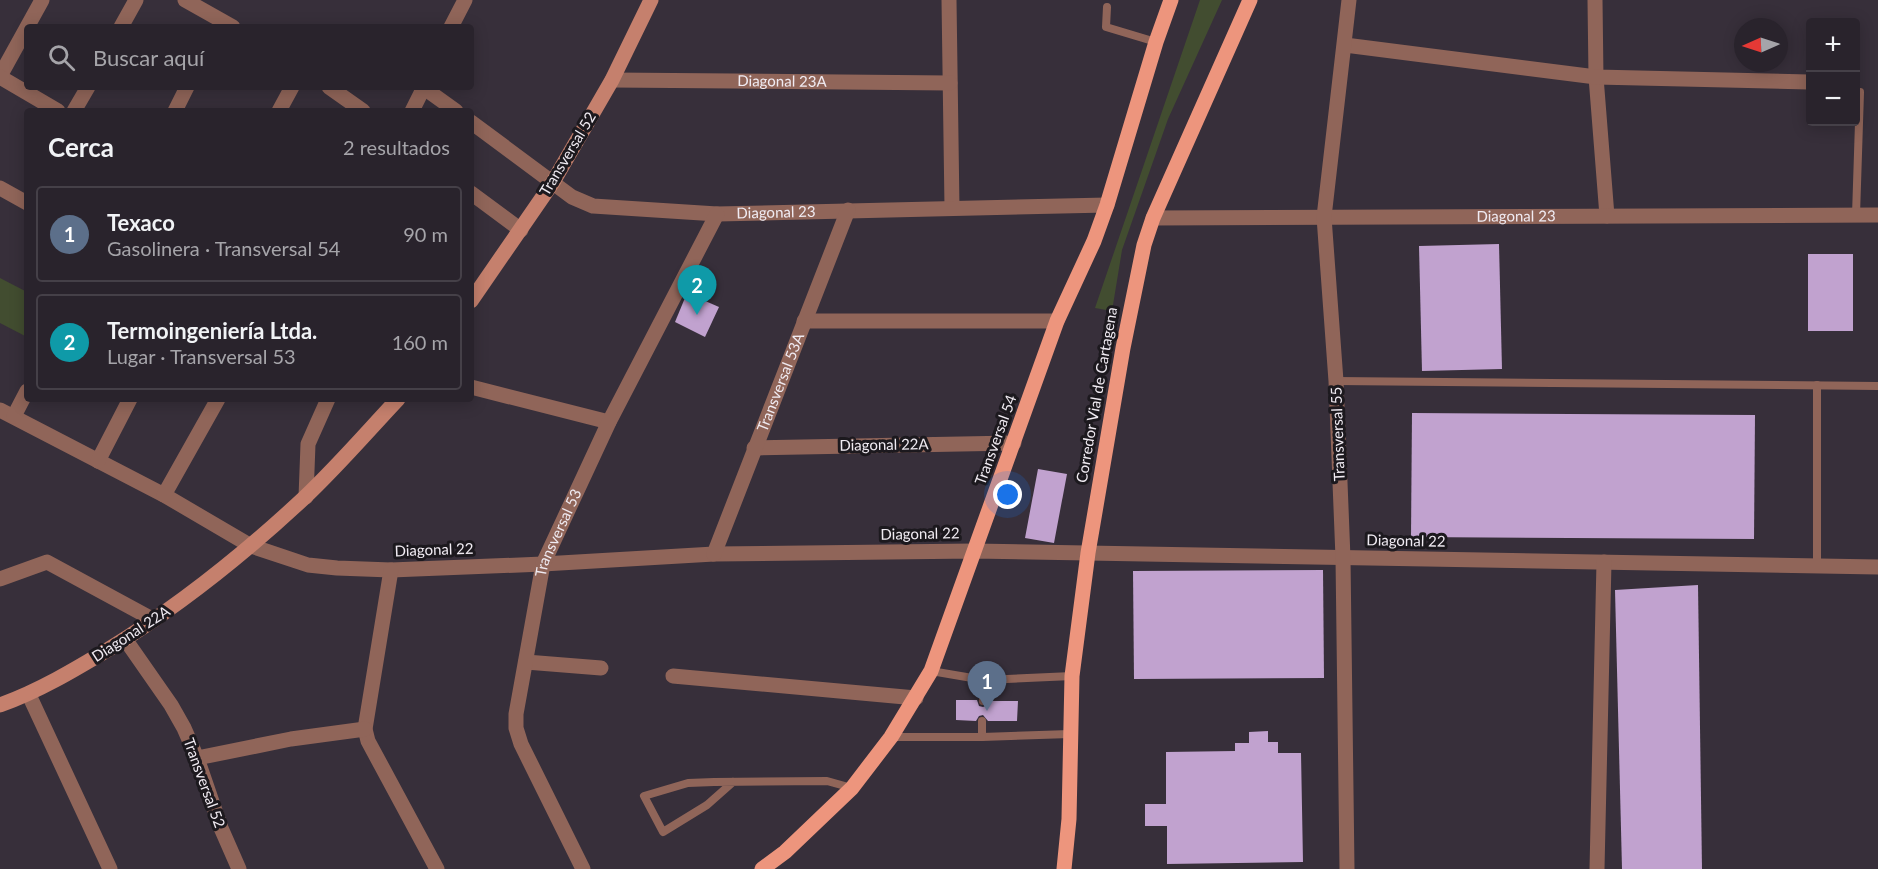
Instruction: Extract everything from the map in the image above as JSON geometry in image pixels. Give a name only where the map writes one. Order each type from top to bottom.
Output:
[{"type":"main road","name":"Transversal 54","points":[[785,852],[852,788],[891,737],[931,670],[1057,321],[1094,241],[1107,205],[1156,42],[1171,0]]},
{"type":"main road","name":"Corredor Vial de Cartagena","points":[[1064,869],[1069,819],[1072,676],[1088,553],[1123,348],[1144,245],[1153,218],[1250,0]]},
{"type":"main road","name":"Corredor Vial de Cartagena","points":[[1069,819],[1073,869]]},
{"type":"main road","points":[[762,869],[785,852]]},
{"type":"main road","points":[[777,869],[785,852]]},
{"type":"street","points":[[29,24],[42,0]]},
{"type":"street","points":[[123,24],[136,0]]},
{"type":"street","points":[[185,0],[224,24]]},
{"type":"street","points":[[453,24],[465,0]]},
{"type":"street","name":"Transversal 52","points":[[474,297],[553,182],[612,80],[651,0]]},
{"type":"street","points":[[949,0],[952,208]]},
{"type":"street","name":"Transversal 55","points":[[1347,869],[1343,558],[1336,381],[1324,217],[1349,0]]},
{"type":"street","points":[[1595,0],[1596,76],[1607,216]]},
{"type":"street","points":[[24,33],[0,77],[53,108]]},
{"type":"street","points":[[1345,45],[1596,76],[1806,82]]},
{"type":"street","name":"Diagonal 23A","points":[[612,80],[950,83]]},
{"type":"street","points":[[76,108],[86,90]]},
{"type":"street","points":[[176,108],[186,90]]},
{"type":"street","points":[[281,108],[290,90]]},
{"type":"street","points":[[333,90],[359,108]]},
{"type":"street","points":[[414,108],[422,90]]},
{"type":"street","points":[[428,90],[452,108]]},
{"type":"street","name":"Diagonal 23","points":[[474,124],[572,197],[593,206],[717,214],[1107,205]]},
{"type":"street","points":[[0,188],[24,201]]},
{"type":"street","points":[[474,195],[521,230]]},
{"type":"street","name":"Transversal 53A","points":[[714,554],[848,210]]},
{"type":"street","name":"Transversal 53","points":[[584,869],[521,744],[516,728],[516,714],[543,564],[609,422],[717,214]]},
{"type":"street","name":"Diagonal 23","points":[[1153,218],[1878,215]]},
{"type":"street","points":[[804,321],[1057,321]]},
{"type":"street","points":[[474,388],[609,422]]},
{"type":"street","points":[[7,413],[24,394]]},
{"type":"street","points":[[98,462],[128,402]]},
{"type":"street","points":[[164,495],[216,402]]},
{"type":"street","points":[[306,497],[308,444],[327,402]]},
{"type":"street","points":[[251,546],[306,497],[395,402]]},
{"type":"street","name":"Diagonal 22","points":[[7,413],[164,495],[251,546],[308,565],[337,568],[391,570],[714,554],[974,552],[1878,567]]},
{"type":"street","name":"Diagonal 22A","points":[[754,448],[1014,442]]},
{"type":"street","name":"Diagonal 22A","points":[[0,705],[29,695],[125,639],[206,582],[251,546]]},
{"type":"street","points":[[0,579],[47,562],[154,620]]},
{"type":"street","points":[[1597,869],[1604,562]]},
{"type":"street","points":[[391,570],[365,729],[368,741],[437,869]]},
{"type":"street","name":"Transversal 52","points":[[125,639],[171,705],[197,758],[221,828],[240,869]]},
{"type":"street","points":[[526,662],[601,668]]},
{"type":"street","points":[[674,676],[916,698]]},
{"type":"street","points":[[29,695],[110,869]]},
{"type":"street","points":[[197,758],[291,739],[365,729]]},
{"type":"lane","points":[[1107,7],[1106,27],[1156,42]]},
{"type":"lane","points":[[1856,215],[1859,126]]},
{"type":"lane","points":[[1336,381],[1878,386]]},
{"type":"lane","points":[[1817,385],[1817,566]]},
{"type":"lane","points":[[931,670],[984,680],[1072,676]]},
{"type":"lane","points":[[983,701],[984,680]]},
{"type":"lane","points":[[982,721],[982,737]]},
{"type":"lane","points":[[891,737],[1070,734]]},
{"type":"lane","points":[[733,782],[707,805],[663,832],[644,796],[688,783],[733,782],[827,781],[852,788]]},
{"type":"green space","points":[[1200,0],[1222,0],[1168,119],[1122,250],[1112,311],[1095,308]]},
{"type":"green space","points":[[0,278],[24,290],[24,335],[0,323]]},
{"type":"building","points":[[1499,244],[1502,369],[1422,371],[1419,246]]},
{"type":"building","points":[[1808,254],[1853,254],[1853,331],[1808,331]]},
{"type":"building","points":[[687,293],[719,307],[705,337],[675,322]]},
{"type":"building","points":[[1412,413],[1755,415],[1754,539],[1411,537]]},
{"type":"building","points":[[1038,469],[1067,474],[1054,543],[1025,538]]},
{"type":"building","points":[[1323,570],[1324,678],[1134,679],[1133,571]]},
{"type":"building","points":[[1698,585],[1702,869],[1622,869],[1615,590]]},
{"type":"building","points":[[956,700],[977,700],[979,706],[983,707],[988,705],[989,701],[1018,701],[1017,721],[988,721],[983,715],[979,716],[976,721],[956,720]]},
{"type":"building","points":[[1268,731],[1268,742],[1278,742],[1278,753],[1301,753],[1303,862],[1167,864],[1167,826],[1145,826],[1145,804],[1166,804],[1166,752],[1235,751],[1235,743],[1249,743],[1249,732]]},
{"type":"place","name":"Termoingeniería Ltda.","points":[[697,315]]},
{"type":"place","name":"Texaco","points":[[987,711]]}]
